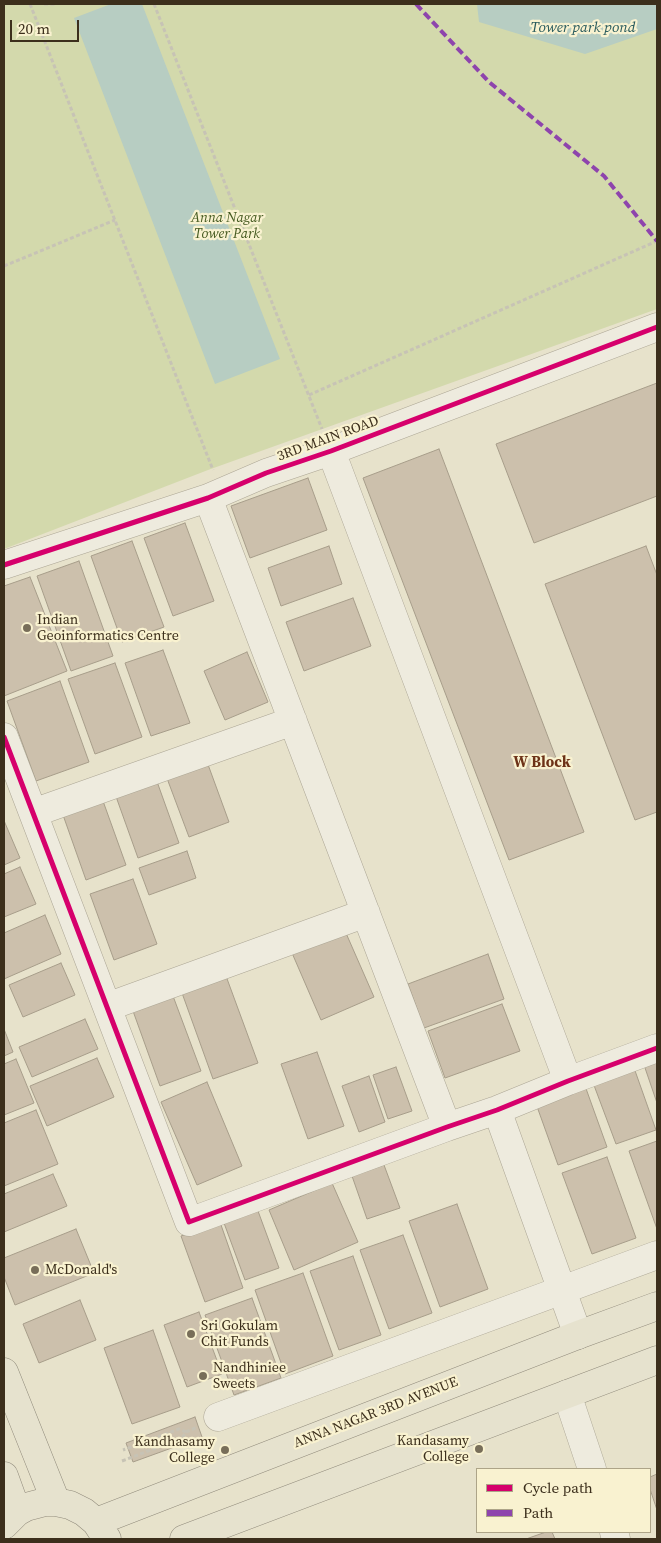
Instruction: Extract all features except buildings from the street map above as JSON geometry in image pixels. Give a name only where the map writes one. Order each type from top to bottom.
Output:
[{"type":"main road","name":"ANNA NAGAR 3RD AVENUE","points":[[101,1530],[578,1335],[657,1306]]},
{"type":"main road","points":[[184,1539],[657,1360]]},
{"type":"main road","points":[[4,1372],[56,1502]]},
{"type":"main road","points":[[4,1476],[11,1518],[35,1504],[56,1502],[70,1505],[84,1512],[101,1530]]},
{"type":"street","name":"3RD MAIN ROAD","points":[[4,565],[215,495],[266,473],[331,451],[657,327]]},
{"type":"street","points":[[331,451],[568,1081]]},
{"type":"street","points":[[215,495],[293,721],[447,1127]]},
{"type":"street","points":[[33,813],[293,721]]},
{"type":"street","points":[[4,737],[189,1222],[497,1110],[657,1048]]},
{"type":"street","points":[[107,1007],[366,913]]},
{"type":"street","points":[[497,1110],[578,1335]]},
{"type":"street","points":[[208,1422],[657,1255]]},
{"type":"street","points":[[567,1394],[592,1468]]},
{"type":"path","points":[[30,4],[115,220],[215,495]]},
{"type":"path","points":[[44,4],[55,4]]},
{"type":"path","points":[[154,4],[331,451]]},
{"type":"path","points":[[4,266],[115,220]]},
{"type":"path","points":[[309,395],[657,241]]},
{"type":"path","points":[[122,1461],[182,1438],[186,1432],[208,1422]]},
{"type":"path","points":[[123,1450],[179,1429],[186,1432]]},
{"type":"green space","name":"Anna Nagar Tower Park","points":[[4,4],[657,4],[657,309],[208,470],[4,549]]},
{"type":"water","points":[[111,4],[142,4],[280,359],[215,384],[74,18]]},
{"type":"water","name":"Tower park pond","points":[[477,4],[657,4],[657,29],[585,54],[479,22]]},
{"type":"marked path","points":[[416,4],[489,82],[604,176],[657,241]]},
{"type":"cycle path","points":[[4,565],[208,498],[266,473],[331,451],[657,327]]},
{"type":"cycle path","points":[[4,737],[189,1222],[497,1110],[657,1048]]},
{"type":"place","name":"Indian Geoinformatics Centre","points":[[27,628]]},
{"type":"place","name":"McDonald's","points":[[35,1270]]},
{"type":"place","name":"Sri Gokulam Chit Funds","points":[[191,1334]]},
{"type":"place","name":"Nandhiniee Sweets","points":[[203,1376]]},
{"type":"place","name":"Kandasamy College","points":[[479,1449]]},
{"type":"place","name":"Kandhasamy College","points":[[225,1450]]},
{"type":"district","name":"W Block","points":[[542,763]]}]
